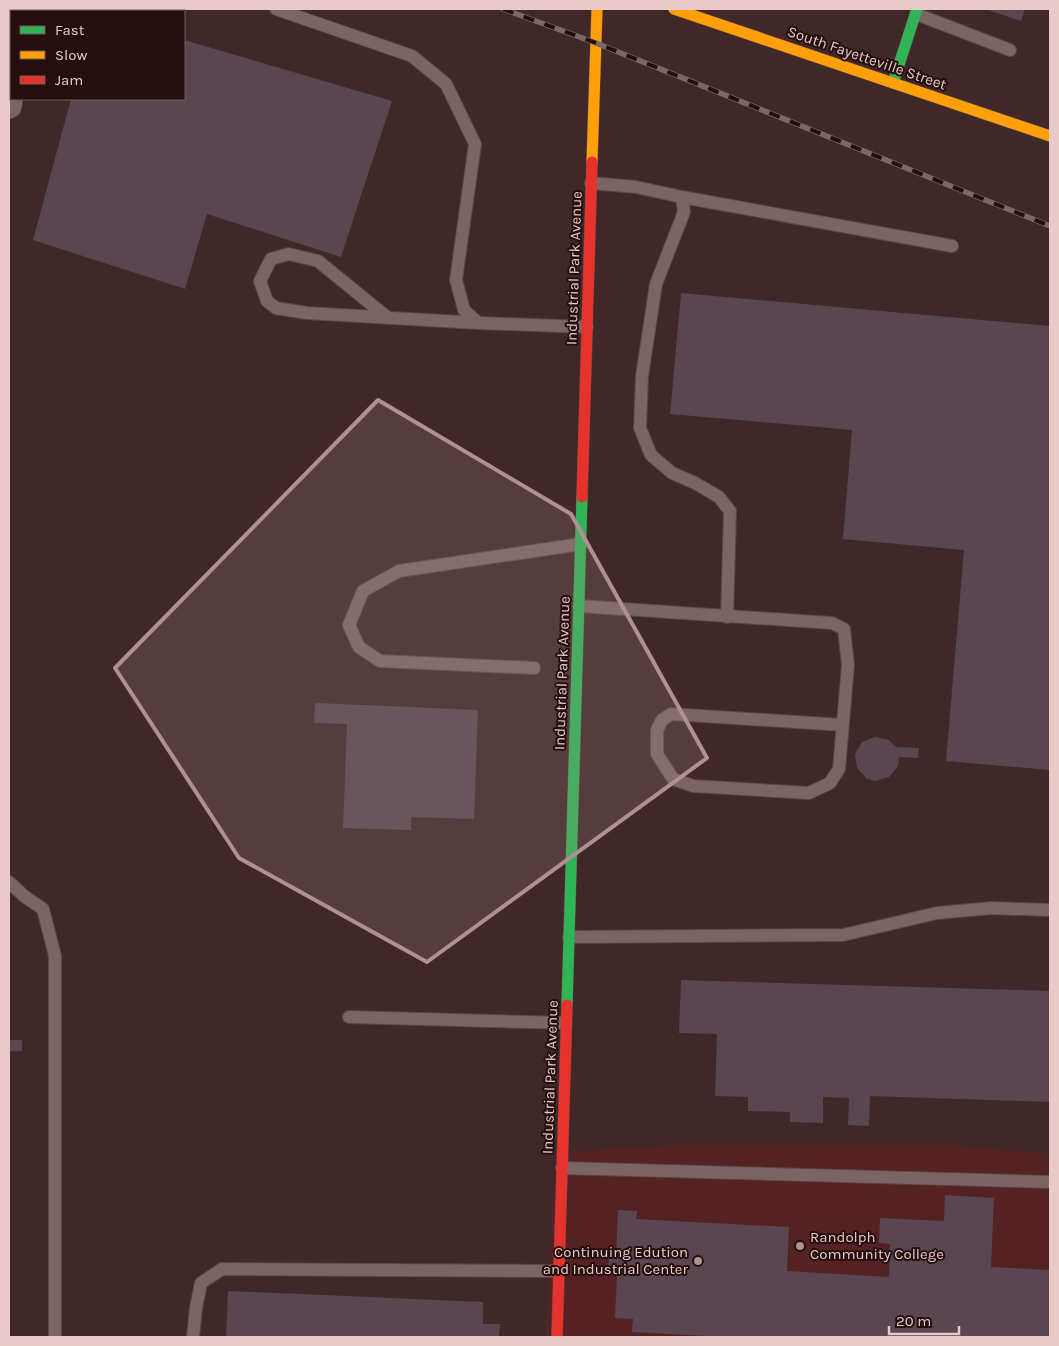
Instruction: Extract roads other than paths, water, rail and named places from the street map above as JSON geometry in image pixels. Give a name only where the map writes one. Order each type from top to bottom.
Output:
[{"type":"street","name":"Industrial Park Avenue","points":[[557,1337],[597,9]]},
{"type":"street","name":"South Fayetteville Street","points":[[674,9],[1050,136]]},
{"type":"street","points":[[893,83],[916,12]]},
{"type":"lane","points":[[276,9],[412,56],[446,84],[475,144],[456,280],[464,310],[478,323]]},
{"type":"lane","points":[[916,12],[1010,50]]},
{"type":"lane","points":[[591,183],[636,187],[952,246]]},
{"type":"lane","points":[[682,197],[684,212],[656,284],[642,376],[640,428],[651,455],[672,473],[696,483],[719,497],[730,511],[727,617]]},
{"type":"lane","points":[[388,318],[318,261],[289,254],[271,260],[260,281],[267,301],[276,308],[307,313],[388,318],[478,323],[587,327]]},
{"type":"lane","points":[[534,668],[380,661],[360,647],[349,625],[363,591],[399,571],[581,544]]},
{"type":"lane","points":[[579,606],[832,623],[844,629],[848,665],[840,770],[830,783],[809,793],[693,786],[674,779],[657,754],[657,730],[662,720],[671,714],[843,725]]},
{"type":"lane","points":[[9,882],[24,896],[43,909],[55,956],[55,1337]]},
{"type":"lane","points":[[9,896],[24,896]]},
{"type":"lane","points":[[569,937],[843,935],[937,913],[992,908],[1050,910]]},
{"type":"lane","points":[[349,1017],[566,1023]]},
{"type":"lane","points":[[562,1168],[1050,1182]]},
{"type":"lane","points":[[193,1337],[196,1308],[202,1283],[222,1269],[559,1271]]},
{"type":"railway","points":[[503,9],[596,43],[1050,226]]},
{"type":"place","name":"Randolph Community College","points":[[800,1246]]},
{"type":"place","name":"Continuing Edution and Industrial Center","points":[[698,1261]]}]
